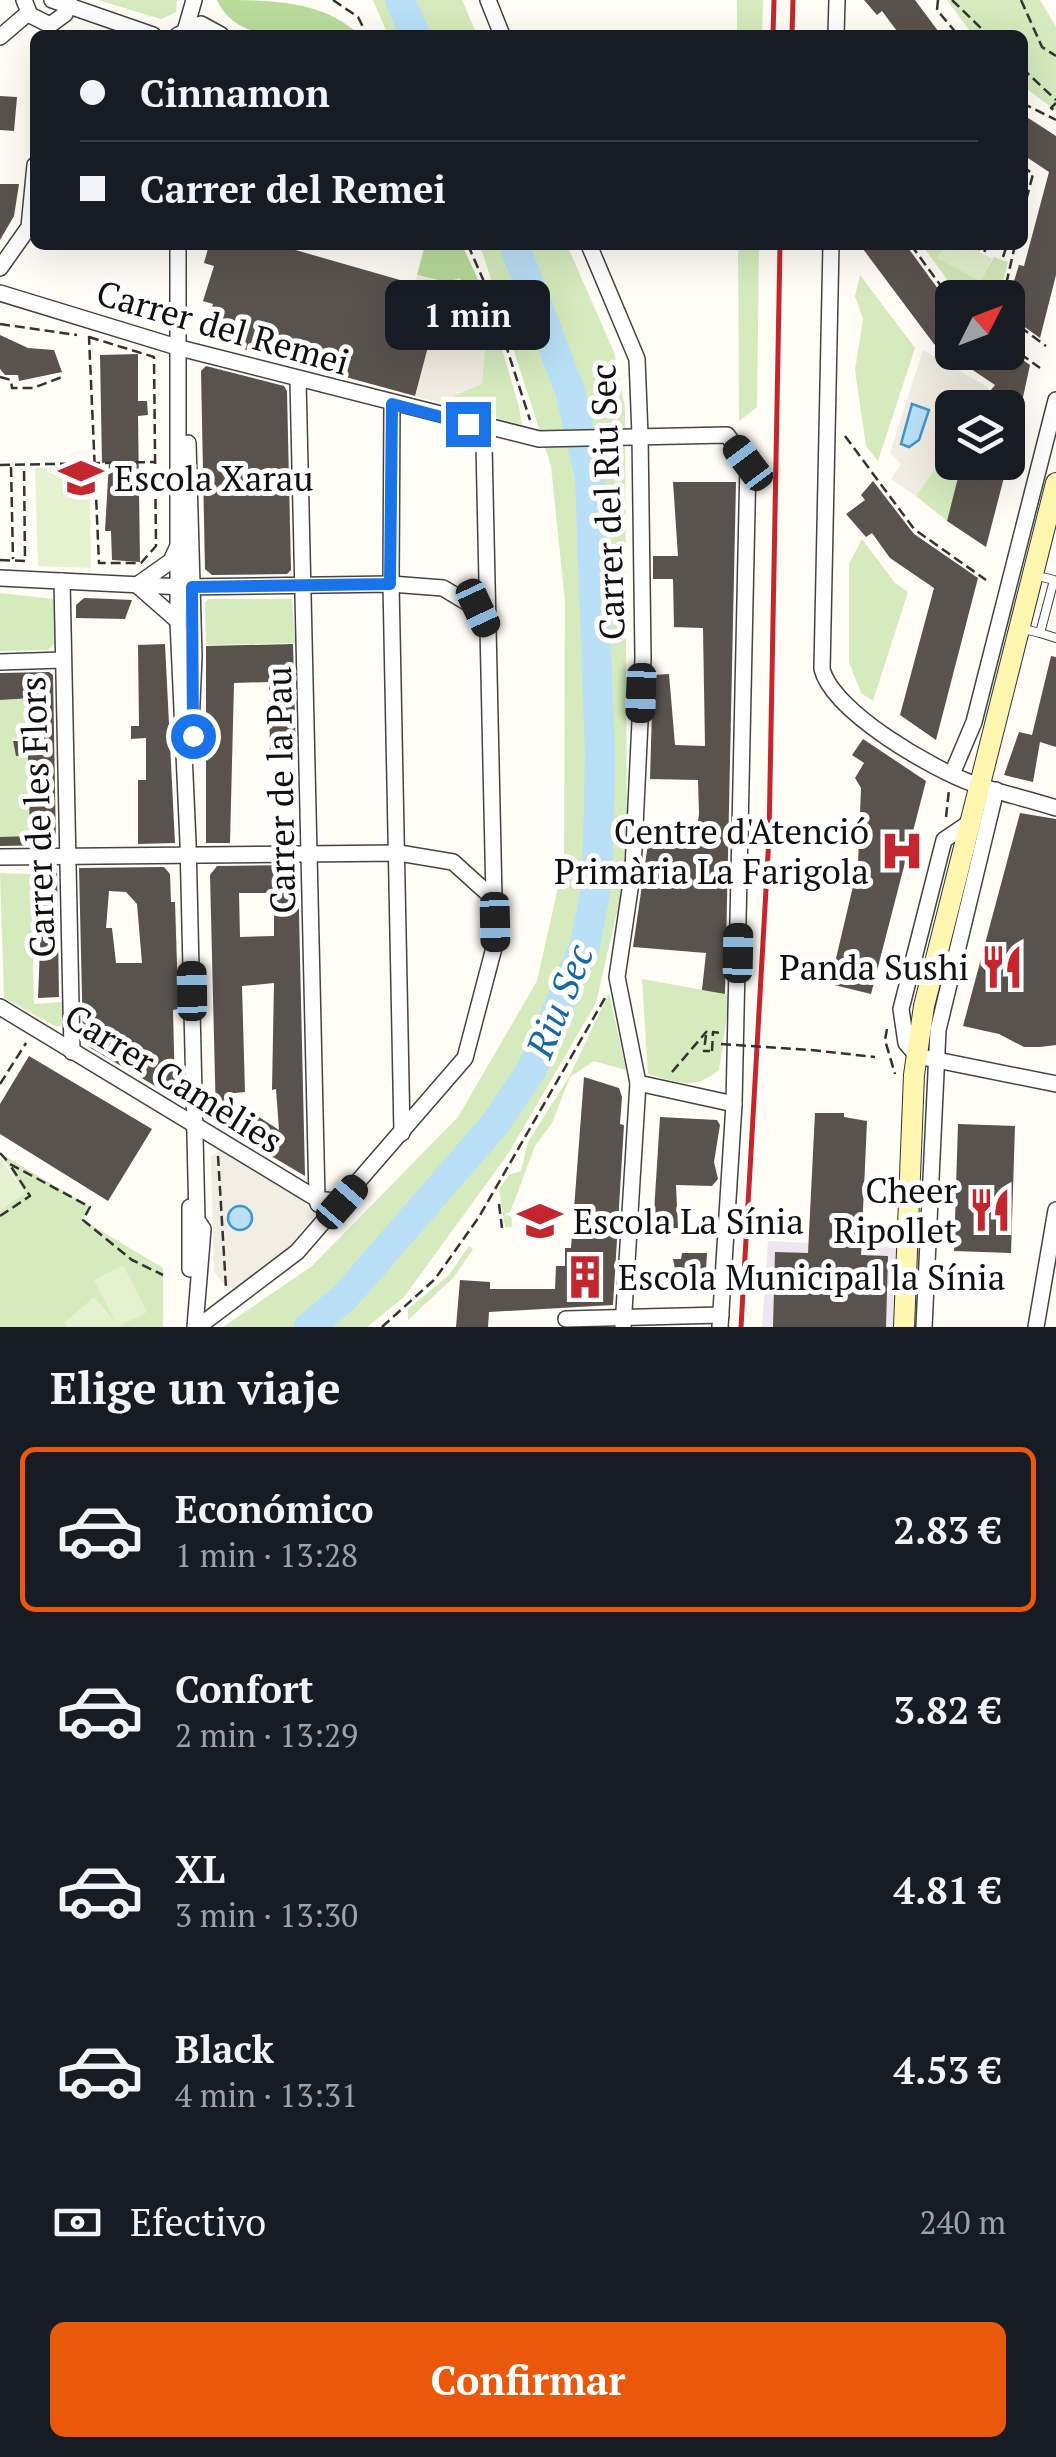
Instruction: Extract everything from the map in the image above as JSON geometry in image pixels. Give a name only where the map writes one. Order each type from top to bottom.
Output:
[{"type":"main road","points":[[904,1327],[927,1056],[969,823],[987,788],[1044,578],[1056,483]]},
{"type":"street","points":[[52,0],[141,30]]},
{"type":"street","points":[[196,0],[215,30]]},
{"type":"street","points":[[183,30],[196,0]]},
{"type":"street","points":[[488,0],[500,30]]},
{"type":"street","points":[[836,30],[837,0]]},
{"type":"street","points":[[0,36],[26,7],[49,30],[69,3]]},
{"type":"street","points":[[0,268],[29,228],[30,217]]},
{"type":"street","points":[[178,250],[180,588],[193,736],[185,768]]},
{"type":"street","name":"Carrer del Riu Sec","points":[[591,250],[636,359],[643,658],[633,869],[617,977],[638,1084],[623,1323]]},
{"type":"street","points":[[832,250],[822,669],[826,684],[846,706],[952,774],[1056,808]]},
{"type":"street","name":"Carrer del Remei","points":[[0,294],[298,380],[392,404],[432,407],[468,424],[539,439],[727,435],[748,463],[734,1108]]},
{"type":"street","name":"Carrer de la Pau","points":[[298,380],[306,586],[317,1200]]},
{"type":"street","points":[[952,774],[974,722],[1056,400]]},
{"type":"street","points":[[392,404],[390,584],[399,853],[402,1133]]},
{"type":"street","points":[[180,405],[188,440],[178,621],[189,856],[196,1220],[203,1230]]},
{"type":"street","points":[[200,1326],[298,1252],[465,1058],[495,944],[484,446],[468,424]]},
{"type":"street","points":[[178,461],[184,502],[180,588]]},
{"type":"street","points":[[140,582],[171,561],[179,546]]},
{"type":"street","points":[[0,578],[140,582],[180,588],[390,584],[443,588],[478,608],[488,630]]},
{"type":"street","name":"Carrer de les Flors","points":[[62,581],[72,1052]]},
{"type":"street","points":[[140,582],[178,621]]},
{"type":"street","points":[[0,662],[63,660]]},
{"type":"street","points":[[924,1327],[927,1056],[938,1030],[987,788]]},
{"type":"street","points":[[0,858],[399,853],[454,862],[494,899]]},
{"type":"street","name":"Carrer Camèlies","points":[[0,1007],[194,1129],[317,1200],[342,1202]]},
{"type":"street","points":[[927,1056],[1056,1084]]},
{"type":"street","points":[[566,1318],[623,1323],[721,1321],[734,1108],[638,1084]]},
{"type":"street","points":[[194,1129],[204,1153],[200,1326]]},
{"type":"street","points":[[194,1129],[189,1150],[200,1326]]},
{"type":"street","points":[[317,1200],[323,1223]]},
{"type":"street","points":[[1036,1327],[1056,1210]]},
{"type":"lane","points":[[1030,630],[1056,638]]},
{"type":"path","points":[[333,0],[358,17],[365,30]]},
{"type":"path","points":[[938,0],[937,10],[954,30]]},
{"type":"path","points":[[952,0],[983,30]]},
{"type":"path","points":[[1021,0],[1037,38],[1056,56]]},
{"type":"path","points":[[1028,74],[1056,102],[1052,108],[1056,112]]},
{"type":"path","points":[[1028,105],[1056,120]]},
{"type":"path","points":[[470,250],[539,439]]},
{"type":"path","points":[[914,250],[936,280]]},
{"type":"path","points":[[1002,256],[1005,250]]},
{"type":"path","points":[[1007,280],[1015,250]]},
{"type":"path","points":[[0,324],[68,333]]},
{"type":"path","points":[[1025,331],[1046,346]]},
{"type":"path","points":[[89,338],[154,357],[155,462],[156,546],[140,563],[99,564],[89,338]]},
{"type":"path","points":[[1025,357],[1040,368]]},
{"type":"path","points":[[0,377],[11,380],[12,388],[32,388],[62,377]]},
{"type":"path","points":[[841,431],[914,529],[986,580]]},
{"type":"path","points":[[0,465],[155,462]]},
{"type":"path","points":[[0,560],[25,561],[24,464]]},
{"type":"path","points":[[11,465],[13,561]]},
{"type":"path","points":[[382,1327],[435,1279],[479,1217],[607,995]]},
{"type":"path","points":[[0,1084],[36,1028]]},
{"type":"path","points":[[658,1089],[707,1031],[704,1051],[712,1050],[712,1032],[721,1034],[721,1044],[875,1057]]},
{"type":"path","points":[[217,1141],[228,1304]]},
{"type":"path","points":[[0,1153],[30,1196],[0,1216]]},
{"type":"path","points":[[10,1164],[90,1207],[83,1220],[132,1260],[163,1275]]},
{"type":"path","points":[[499,1204],[502,1228]]},
{"type":"shaded area","points":[[417,275],[446,282],[460,278],[472,299],[483,290],[488,301],[479,308],[487,329],[482,384],[440,402],[415,397],[433,329],[404,320]]},
{"type":"shaded area","points":[[923,350],[935,357],[935,370],[958,370],[989,388],[935,390],[935,469],[916,496],[891,479],[901,464],[890,453]]},
{"type":"shaded area","points":[[224,1149],[303,1198],[313,1217],[287,1250],[237,1287],[227,1288],[214,1272],[211,1156]]},
{"type":"shaded area","points":[[768,1241],[929,1249],[926,1327],[762,1327]]},
{"type":"green space","points":[[98,0],[177,0],[176,12],[161,19]]},
{"type":"green space","points":[[217,0],[295,4],[329,15],[354,30],[251,30],[228,16]]},
{"type":"green space","points":[[373,0],[462,0],[475,30],[386,30]]},
{"type":"green space","points":[[737,0],[763,0],[762,30],[737,30]]},
{"type":"green space","points":[[947,0],[1040,0],[1056,27],[1056,111],[1028,90],[1028,30],[969,30]]},
{"type":"green space","points":[[424,250],[464,250],[483,290],[472,300],[446,282],[417,275]]},
{"type":"green space","points":[[482,250],[569,250],[614,352],[625,408],[627,868],[596,1003],[508,1154],[404,1297],[367,1327],[223,1327],[312,1266],[458,1117],[537,981],[564,861],[565,602],[551,466]]},
{"type":"green space","points":[[738,250],[759,250],[757,407],[739,421]]},
{"type":"green space","points":[[926,250],[942,250],[938,258],[978,280],[948,280]]},
{"type":"green space","points":[[942,250],[976,250],[992,259],[978,280],[937,258]]},
{"type":"green space","points":[[994,257],[1008,262],[1003,280],[981,280]]},
{"type":"green space","points":[[860,275],[915,348],[878,461],[866,446],[855,370],[863,319],[855,296]]},
{"type":"green space","points":[[488,301],[522,425],[440,402],[482,383],[479,308]]},
{"type":"green space","points":[[35,468],[89,468],[91,568],[38,566]]},
{"type":"green space","points":[[935,469],[935,480],[958,480],[947,521],[916,496]]},
{"type":"green space","points":[[862,539],[895,583],[908,592],[873,701],[861,693],[849,662],[849,564]]},
{"type":"green space","points":[[0,593],[54,599],[57,641],[48,650],[0,651]]},
{"type":"green space","points":[[292,599],[295,643],[206,645],[205,602]]},
{"type":"green space","points":[[32,698],[27,741],[12,738],[16,755],[28,755],[30,836],[0,837],[0,700]]},
{"type":"green space","points":[[0,873],[31,874],[34,1004],[62,1002],[65,1024],[57,1027],[4,998]]},
{"type":"green space","points":[[642,979],[730,995],[719,1070],[710,1077],[693,1083],[648,1074]]},
{"type":"green space","points":[[609,993],[626,1070],[594,1061],[570,1077],[552,1123],[535,1146],[511,1210],[512,1227],[505,1227],[499,1189],[509,1175],[521,1171],[528,1142],[569,1077]]},
{"type":"green space","points":[[0,1153],[90,1207],[83,1220],[163,1268],[163,1327],[0,1327],[0,1210],[25,1193]]},
{"type":"green space","points":[[0,1157],[25,1193],[0,1210]]},
{"type":"green space","points":[[469,1246],[473,1249],[454,1277],[408,1320],[408,1309],[449,1275]]},
{"type":"green space","points":[[123,1265],[147,1312],[117,1327],[68,1327],[64,1323],[94,1297],[115,1321],[94,1280]]},
{"type":"water","points":[[912,404],[929,410],[919,440],[909,447],[901,444]]},
{"type":"water","points":[[235,1206],[245,1206],[252,1218],[245,1230],[235,1230],[228,1223],[228,1213]]},
{"type":"building","points":[[864,0],[915,0],[937,30],[896,30],[882,11],[877,15]]},
{"type":"building","points":[[0,96],[17,97],[14,131],[0,130]]},
{"type":"building","points":[[1028,118],[1056,136],[1056,275],[1040,338],[1025,327],[1025,280],[1014,280],[1019,265],[1024,266],[1049,172],[1028,158]]},
{"type":"building","points":[[0,184],[19,184],[14,216],[0,240]]},
{"type":"building","points":[[208,250],[295,250],[414,284],[404,320],[433,328],[415,396],[203,338],[213,304],[203,301],[214,266],[204,263]]},
{"type":"building","points":[[864,250],[910,250],[935,285],[935,345]]},
{"type":"building","points":[[0,335],[28,348],[54,350],[62,372],[19,381],[18,375],[5,375],[0,369]]},
{"type":"building","points":[[138,354],[138,401],[147,401],[148,415],[138,416],[140,562],[112,560],[111,531],[105,531],[109,462],[102,463],[100,355]]},
{"type":"building","points":[[1025,361],[1030,365],[1025,390],[991,390],[995,385],[973,370],[1025,370]]},
{"type":"building","points":[[206,366],[284,386],[287,391],[291,570],[287,574],[212,575],[205,569],[201,371]]},
{"type":"building","points":[[957,480],[1003,480],[986,547],[947,521]]},
{"type":"building","points":[[873,481],[914,534],[978,578],[936,740],[900,715],[934,588],[890,558],[872,533],[866,537],[846,514],[865,500],[861,495]]},
{"type":"building","points":[[673,482],[736,482],[725,994],[702,990],[706,953],[633,947],[650,830],[697,828],[699,814],[698,780],[650,779],[653,675],[669,674],[675,745],[705,746],[703,628],[674,627],[673,579],[653,579],[653,556],[678,556]]},
{"type":"building","points":[[84,598],[132,600],[125,619],[76,618],[76,605]]},
{"type":"building","points":[[165,644],[175,843],[138,844],[138,780],[146,780],[146,738],[131,739],[131,726],[139,726],[138,645]]},
{"type":"building","points":[[293,644],[296,758],[270,758],[269,682],[234,683],[230,843],[206,843],[206,646]]},
{"type":"building","points":[[1051,656],[1056,657],[1056,747],[1040,742],[1033,782],[1004,775],[1019,732],[1032,735]]},
{"type":"building","points":[[0,673],[53,675],[56,845],[0,846],[0,837],[30,836],[28,755],[16,756],[13,741],[27,741],[32,698],[0,700]]},
{"type":"building","points":[[863,739],[926,781],[871,994],[830,984],[858,865],[861,788],[855,778],[864,763],[852,755]]},
{"type":"building","points":[[1020,813],[1056,819],[1056,1045],[1040,1047],[1024,1047],[999,1034],[963,1026]]},
{"type":"building","points":[[294,865],[298,869],[305,1176],[221,1126],[216,1119],[210,875],[217,866]],"holes":[[[239,893],[274,893],[274,936],[240,937]],[[274,983],[272,1090],[276,1089],[279,1130],[224,1094],[245,1092],[242,986]]]},
{"type":"building","points":[[164,867],[170,874],[171,902],[175,902],[178,996],[178,1009],[173,1010],[175,1090],[167,1093],[89,1047],[83,1039],[79,868]],"holes":[[[109,891],[126,892],[137,904],[142,963],[116,963],[112,928],[106,928]]]},
{"type":"building","points":[[34,868],[57,868],[59,997],[38,998],[41,923],[36,923]]},
{"type":"building","points":[[29,1056],[152,1129],[108,1201],[0,1134],[0,1104]]},
{"type":"building","points":[[584,1077],[619,1088],[622,1097],[620,1124],[624,1125],[613,1305],[489,1312],[488,1327],[456,1327],[460,1280],[490,1282],[490,1289],[555,1289],[556,1266],[565,1266],[565,1248],[571,1248]]},
{"type":"building","points":[[815,1113],[844,1113],[844,1117],[867,1121],[861,1255],[888,1256],[886,1327],[773,1327],[775,1252],[808,1253]]},
{"type":"building","points":[[660,1117],[717,1120],[720,1125],[714,1162],[718,1179],[712,1186],[676,1185],[678,1228],[653,1228]]},
{"type":"building","points":[[958,1124],[1015,1126],[1011,1253],[954,1251]]},
{"type":"building","points":[[682,1253],[707,1253],[705,1286],[678,1284],[673,1259],[681,1259]]},
{"type":"waterway","name":"Riu Sec","points":[[400,0],[413,30]]},
{"type":"waterway","name":"Riu Sec","points":[[309,1327],[345,1297],[495,1124],[532,1069],[585,945],[597,883],[600,756],[590,477],[570,391],[516,250]]},
{"type":"railway","points":[[773,30],[774,0]]},
{"type":"railway","points":[[792,30],[793,0]]},
{"type":"railway","points":[[741,1327],[769,837],[780,250]]},
{"type":"place","name":"Escola Xarau","points":[[81,478]]},
{"type":"place","name":"Centre d'Atenció Primària La Farigola","points":[[902,851]]},
{"type":"place","name":"Panda Sushi","points":[[1002,967]]},
{"type":"place","name":"Cheer Ripollet","points":[[990,1210]]},
{"type":"place","name":"Escola La Sínia","points":[[540,1221]]},
{"type":"place","name":"Escola Municipal la Sínia","points":[[585,1277]]},
{"type":"route","points":[[193,736],[192,587],[390,584],[392,404],[468,424]]}]
